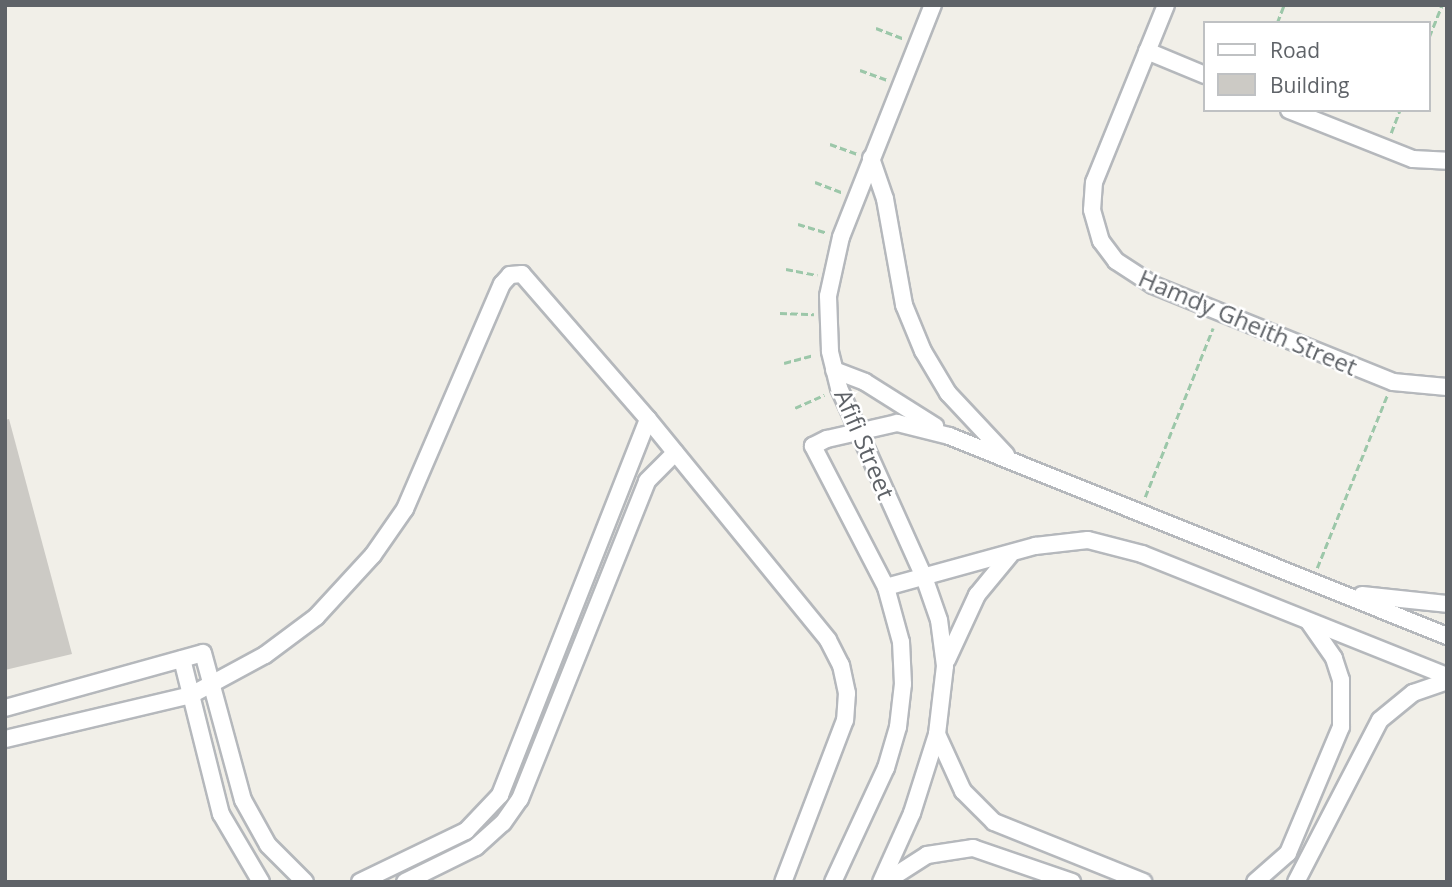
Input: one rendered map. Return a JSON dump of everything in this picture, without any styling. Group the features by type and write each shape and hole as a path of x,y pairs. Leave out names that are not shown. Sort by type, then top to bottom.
{"street":[{"name":"Afifi Street","path":"883,882 912,813 937,734 945,666 939,620 924,577 839,388 830,351 828,315 831,278 841,237 933,5"},
{"name":"Hamdy Gheith Street","path":"1166,5 1094,183 1092,210 1101,241 1124,267 1153,285 1219,313 1393,382 1447,387"},
{"path":"1147,51 1204,75"},
{"path":"1294,112 1384,150 1413,159 1447,161"},
{"path":"871,159 885,199 904,305 923,351 948,393 979,431 1016,464"},
{"path":"5,739 191,695 265,655 316,617 373,555 418,484 502,284 510,275 522,274 532,281 648,419 828,640 845,679 845,720 783,882"},
{"path":"834,370 865,382 949,436"},
{"path":"360,882 466,831 492,806 507,781 648,419"},
{"path":"856,430 897,422 949,436 1447,636"},
{"name":"Afifi Street","path":"833,882 886,768 898,727 903,684 901,642 886,587 813,446 856,430"},
{"path":"635,452 659,465"},
{"path":"396,865 404,882 476,847 503,823 526,789 644,489 659,465 675,453"},
{"path":"886,587 1061,540 1115,544 1447,678"},
{"path":"945,666 971,607 1012,553"},
{"path":"1335,591 1447,604"},
{"path":"1255,882 1288,853 1341,727 1341,680 1328,648 1308,620"},
{"path":"5,708 203,653 243,800 285,875 305,882"},
{"path":"181,659 221,814 261,882"},
{"path":"1296,882 1380,720 1413,692 1447,678"},
{"path":"937,734 963,791 994,822 1143,882"},
{"path":"507,781 526,789"},
{"path":"883,882 927,855 973,848 1072,882"}],"path":[{"path":"1431,32 1442,5"},
{"path":"876,28 917,45"},
{"path":"860,70 901,84"},
{"path":"1384,150 1399,112"},
{"path":"830,144 871,159"},
{"path":"815,182 856,198"},
{"path":"798,224 841,237"},
{"path":"786,269 831,278"},
{"path":"780,313 828,315"},
{"path":"1139,513 1219,313"},
{"path":"784,363 830,351"},
{"path":"1311,581 1393,382"},
{"path":"796,408 839,388"}],"building":[{"path":"9,419 72,654 5,670 5,420"}]}
